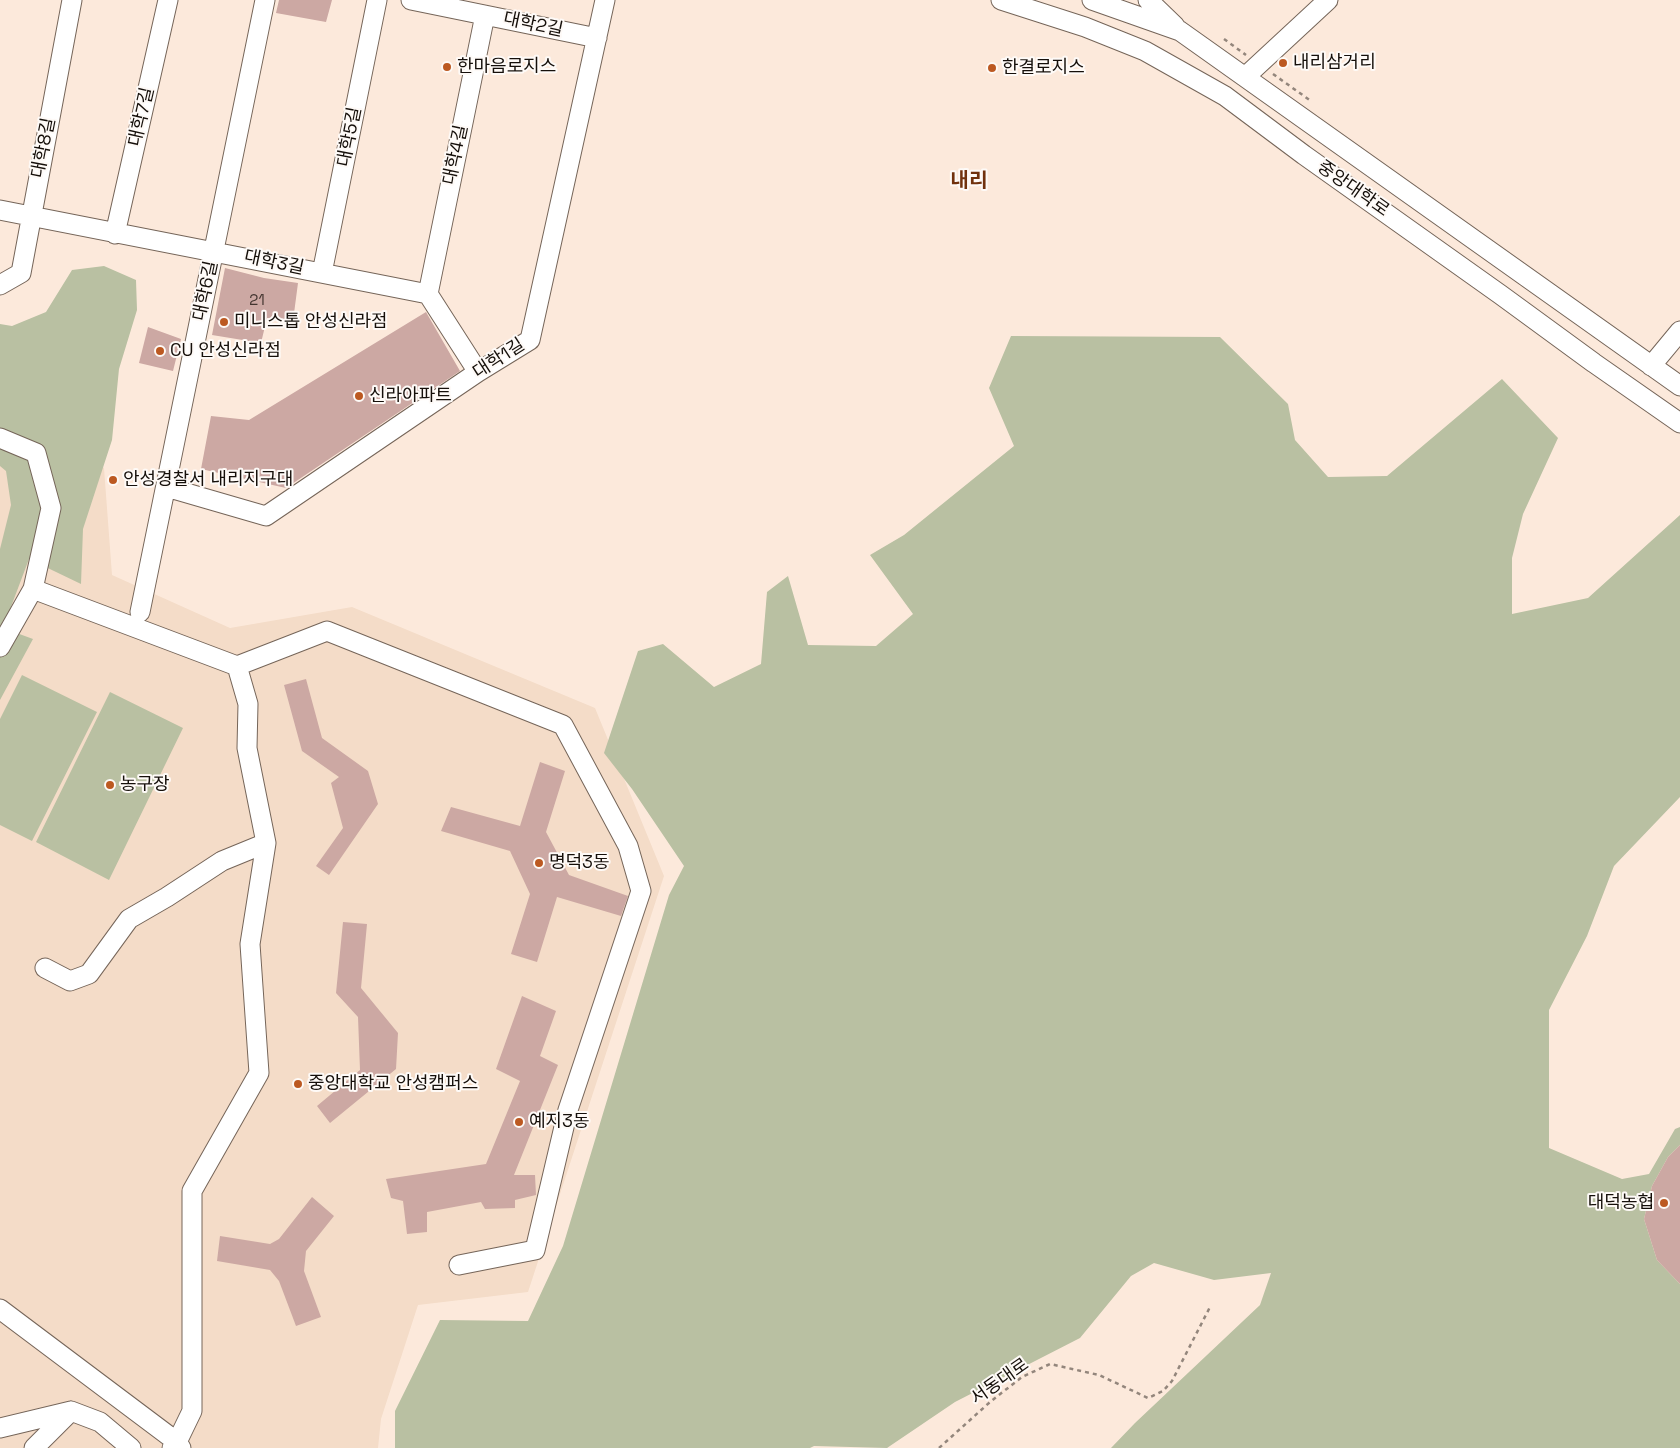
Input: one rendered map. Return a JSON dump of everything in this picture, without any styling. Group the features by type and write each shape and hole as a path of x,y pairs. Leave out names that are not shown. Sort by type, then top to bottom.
{"street":[{"name":"대학8길","path":"0,284 20,273 72,0"},
{"name":"대학7길","path":"115,234 168,0"},
{"name":"대학6길","path":"140,612 265,0"},
{"name":"대학5길","path":"322,273 378,0"},
{"name":"대학2길","path":"410,0 596,38"},
{"name":"대학1길","path":"166,487 266,516 478,372 530,340 605,0"},
{"name":"중앙대학로","path":"1002,0 1085,27 1145,51 1225,96 1304,155 1680,423"},
{"name":"중앙대학로","path":"1092,0 1180,31 1680,386"},
{"path":"1148,0 1180,31"},
{"path":"1244,77 1328,0"},
{"name":"대학4길","path":"428,294 485,15"},
{"name":"대학3길","path":"0,210 428,294"},
{"path":"428,294 478,372"},
{"path":"1651,366 1680,331"},
{"path":"0,438 36,453 51,508 33,589 0,647"},
{"path":"33,589 237,666 327,631 563,725 628,846 642,891 568,1110 535,1250 458,1265"},
{"path":"0,1309 177,1446 192,1411 192,1191 259,1073 250,944 266,843 247,748 248,704 237,666"},
{"path":"44,968 70,980 89,974 129,919 222,861 266,843"},
{"path":"34,1448 71,1411"},
{"path":"0,1428 71,1411 100,1422 131,1448"}],"path":[{"name":"서동대로","path":"939,1448 990,1402 1022,1377 1050,1364 1098,1375 1148,1398 1163,1391 1172,1381 1210,1307"}],"shaded area":[{"name":"중앙대학교 안성캠퍼스","path":"0,418 45,420 104,468 112,575 230,628 352,607 595,708 664,876 528,1292 418,1305 381,1419 378,1448 0,1448"}],"green space":[{"path":"104,266 136,280 137,310 119,369 112,440 83,529 81,584 29,559 3,628 33,639 0,700 0,549 11,505 6,471 0,466 0,324 12,326 46,312 72,270"},
{"path":"1011,336 1220,337 1288,404 1295,440 1328,477 1387,476 1502,379 1558,438 1523,514 1512,558 1512,614 1588,598 1680,515 1680,797 1614,866 1587,936 1549,1010 1549,1148 1622,1179 1649,1174 1675,1129 1680,1127 1680,1145 1668,1157 1652,1186 1644,1219 1657,1260 1680,1284 1680,1448 1111,1448 1260,1305 1271,1273 1214,1280 1154,1263 1131,1276 1080,1338 955,1402 887,1448 814,1446 810,1448 395,1448 395,1411 440,1320 528,1321 563,1246 669,895 684,866 632,789 604,753 638,651 663,644 714,687 761,664 767,592 788,576 808,645 876,646 913,614 870,555 904,535 1014,446 989,388"},
{"path":"22,675 97,712 32,841 0,825 0,719"},
{"name":"농구장","path":"110,692 183,728 109,880 36,842"}],"building":[{"path":"279,0 332,0 326,22 276,13"},
{"path":"225,268 264,278 298,283 293,321 267,318 261,343 212,335"},
{"name":"신라아파트","path":"426,312 460,371 286,488 201,469 211,416 249,420"},
{"name":"CU 안성신라점","path":"148,327 181,339 173,371 139,363"},
{"path":"306,679 322,738 368,771 378,804 329,875 316,866 343,828 331,783 339,777 302,751 284,685"},
{"name":"명덕3동","path":"540,762 565,771 546,832 569,875 628,896 621,916 557,897 537,962 511,954 530,894 510,851 441,831 451,807 520,826"},
{"path":"343,922 367,924 361,988 398,1033 396,1069 330,1123 317,1106 360,1070 358,1017 336,993"},
{"name":"예지3동","path":"522,996 556,1011 540,1056 558,1065 514,1175 535,1175 536,1195 515,1200 515,1208 485,1209 481,1202 427,1212 427,1232 407,1234 403,1201 391,1198 386,1179 486,1164 520,1081 496,1069"},
{"name":"대덕농협","path":"1680,1145 1680,1284 1657,1260 1644,1219 1652,1186 1668,1157"},
{"path":"312,1197 334,1216 306,1251 304,1271 321,1317 296,1326 279,1281 270,1270 217,1261 220,1236 270,1244 279,1239"}],"place":[{"name":"내리삼거리","path":"1283,63"},
{"name":"한마음로지스","path":"447,67"},
{"name":"한결로지스","path":"992,68"},
{"name":"미니스톱 안성신라점","path":"224,322"},
{"name":"CU 안성신라점","path":"160,351"},
{"name":"신라아파트","path":"359,396"},
{"name":"안성경찰서 내리지구대","path":"113,480"},
{"name":"농구장","path":"110,785"},
{"name":"명덕3동","path":"539,863"},
{"name":"중앙대학교 안성캠퍼스","path":"298,1084"},
{"name":"예지3동","path":"519,1122"},
{"name":"대덕농협","path":"1664,1203"}],"district":[{"name":"내리","path":"969,182"}]}
